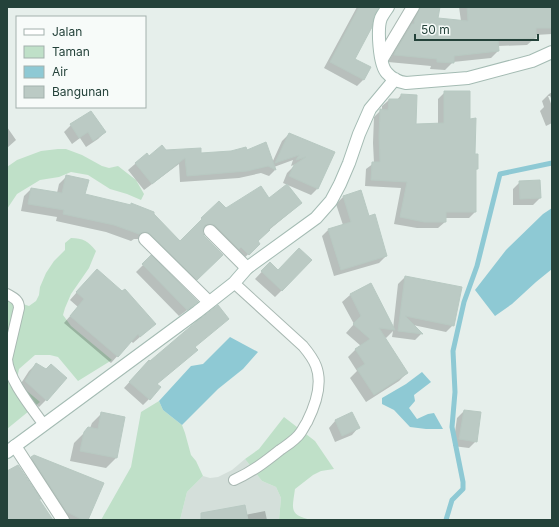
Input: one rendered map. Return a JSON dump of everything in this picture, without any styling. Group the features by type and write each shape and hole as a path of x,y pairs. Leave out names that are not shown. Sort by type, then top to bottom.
{"street":[{"path":"388,7 381,18 379,28 382,59 386,73 399,82 406,83 468,78 532,61 552,52"},
{"path":"382,59 413,7"},
{"path":"62,520 11,449 209,302 234,283 247,268 316,218 330,201 340,184 350,163 359,134 370,109 395,79"},
{"path":"210,231 247,268"},
{"path":"145,240 209,302"}],"lane":[{"path":"234,283 312,357 317,367 319,381 317,396 311,413 301,432 291,442 262,464 248,474 234,480"},
{"path":"7,294 17,300 19,304 7,359 8,363 14,381 44,425"}],"shaded area":[{"path":"245,459 262,481 276,487 281,498 279,520 180,520 187,492 203,476 210,478 218,477 232,470"}],"green space":[{"path":"66,149 109,168 118,166 136,180 144,194 141,200 110,189 88,175 71,172 59,177 40,180 17,194 7,209 7,167 17,160 41,151"},
{"path":"71,238 85,241 96,251 89,268 71,294 63,315 71,326 112,360 78,381 58,357 50,355 35,355 19,369 17,379 21,386 40,402 7,429 7,299 29,306 36,301 46,273 54,261 65,250 65,243"},
{"path":"159,401 163,410 182,425 191,455 196,461 203,476 187,492 180,520 101,520 131,467 141,412"},
{"path":"284,417 315,441 334,469 321,471 313,475 295,489 293,507 296,514 312,520 279,520 281,498 276,487 262,481 245,459 259,449"}],"water":[{"path":"552,208 552,269 512,304 495,316 475,290 506,250 543,214"},
{"path":"230,337 258,352 243,369 218,389 182,425 163,410 159,401 191,366 203,364"},
{"path":"422,372 431,382 414,395 415,401 409,408 417,419 434,413 443,429 410,427 394,410 382,404 382,398 406,384"}],"building":[{"path":"359,7 379,7 374,16 372,27 355,59 371,67 364,80 330,62"},
{"path":"420,7 440,7 438,18 468,21 467,7 552,7 552,28 536,28 536,38 498,39 499,51 454,56 454,63 437,62 437,59 394,55 412,24 414,24"},
{"path":"444,91 470,91 470,119 476,118 475,154 478,154 478,169 476,169 476,212 446,212 446,222 424,222 400,217 407,182 371,180 372,162 380,162 380,109 388,110 389,99 401,99 401,94 417,95 416,124 444,123"},
{"path":"91,111 106,132 93,141 88,132 79,138 70,124"},
{"path":"289,133 335,152 318,189 289,176 294,165 306,157 296,160 299,155 275,163"},
{"path":"266,142 276,170 268,166 247,171 187,176 185,158 152,184 135,163 147,153 149,156 162,145 166,150 201,148 201,153 231,151 246,147 247,150"},
{"path":"66,175 89,180 85,194 131,205 131,203 154,212 154,214 180,241 219,201 226,208 261,186 269,198 287,184 302,203 269,229 270,230 258,241 260,244 249,255 241,247 239,249 215,225 205,225 203,229 204,236 223,255 197,280 147,232 139,234 114,225 63,214 64,210 28,204 31,188 62,193"},
{"path":"540,180 541,198 520,199 519,181"},
{"path":"361,190 369,216 375,214 387,256 341,270 328,229 351,222 343,196"},
{"path":"299,248 312,260 282,291 261,271 270,262 278,270"},
{"path":"151,255 198,302 187,310 142,264"},
{"path":"97,269 122,291 125,289 156,324 140,337 138,334 118,357 70,316 84,299 76,292"},
{"path":"405,276 462,287 454,326 405,316 423,334 398,331"},
{"path":"371,283 395,330 379,328 408,373 374,395 357,369 365,364 355,349 370,339 353,324 361,316 350,294"},
{"path":"218,305 229,319 195,347 198,350 157,384 161,387 150,400 129,382 149,360 150,361"},
{"path":"36,363 46,369 51,364 67,378 47,401 25,381"},
{"path":"464,410 481,412 477,442 459,439"},
{"path":"101,412 125,417 117,458 80,451 84,432 88,427 98,429"},
{"path":"352,412 360,428 342,436 335,420"},
{"path":"34,455 104,483 88,520 83,520 67,512 31,457"},
{"path":"18,465 53,520 7,520 7,471"},
{"path":"245,505 248,520 201,520 201,513"}],"waterway":[{"path":"446,520 452,500 463,489 463,482 452,427 455,392 453,351 464,302 477,266 500,174 552,163"}]}
